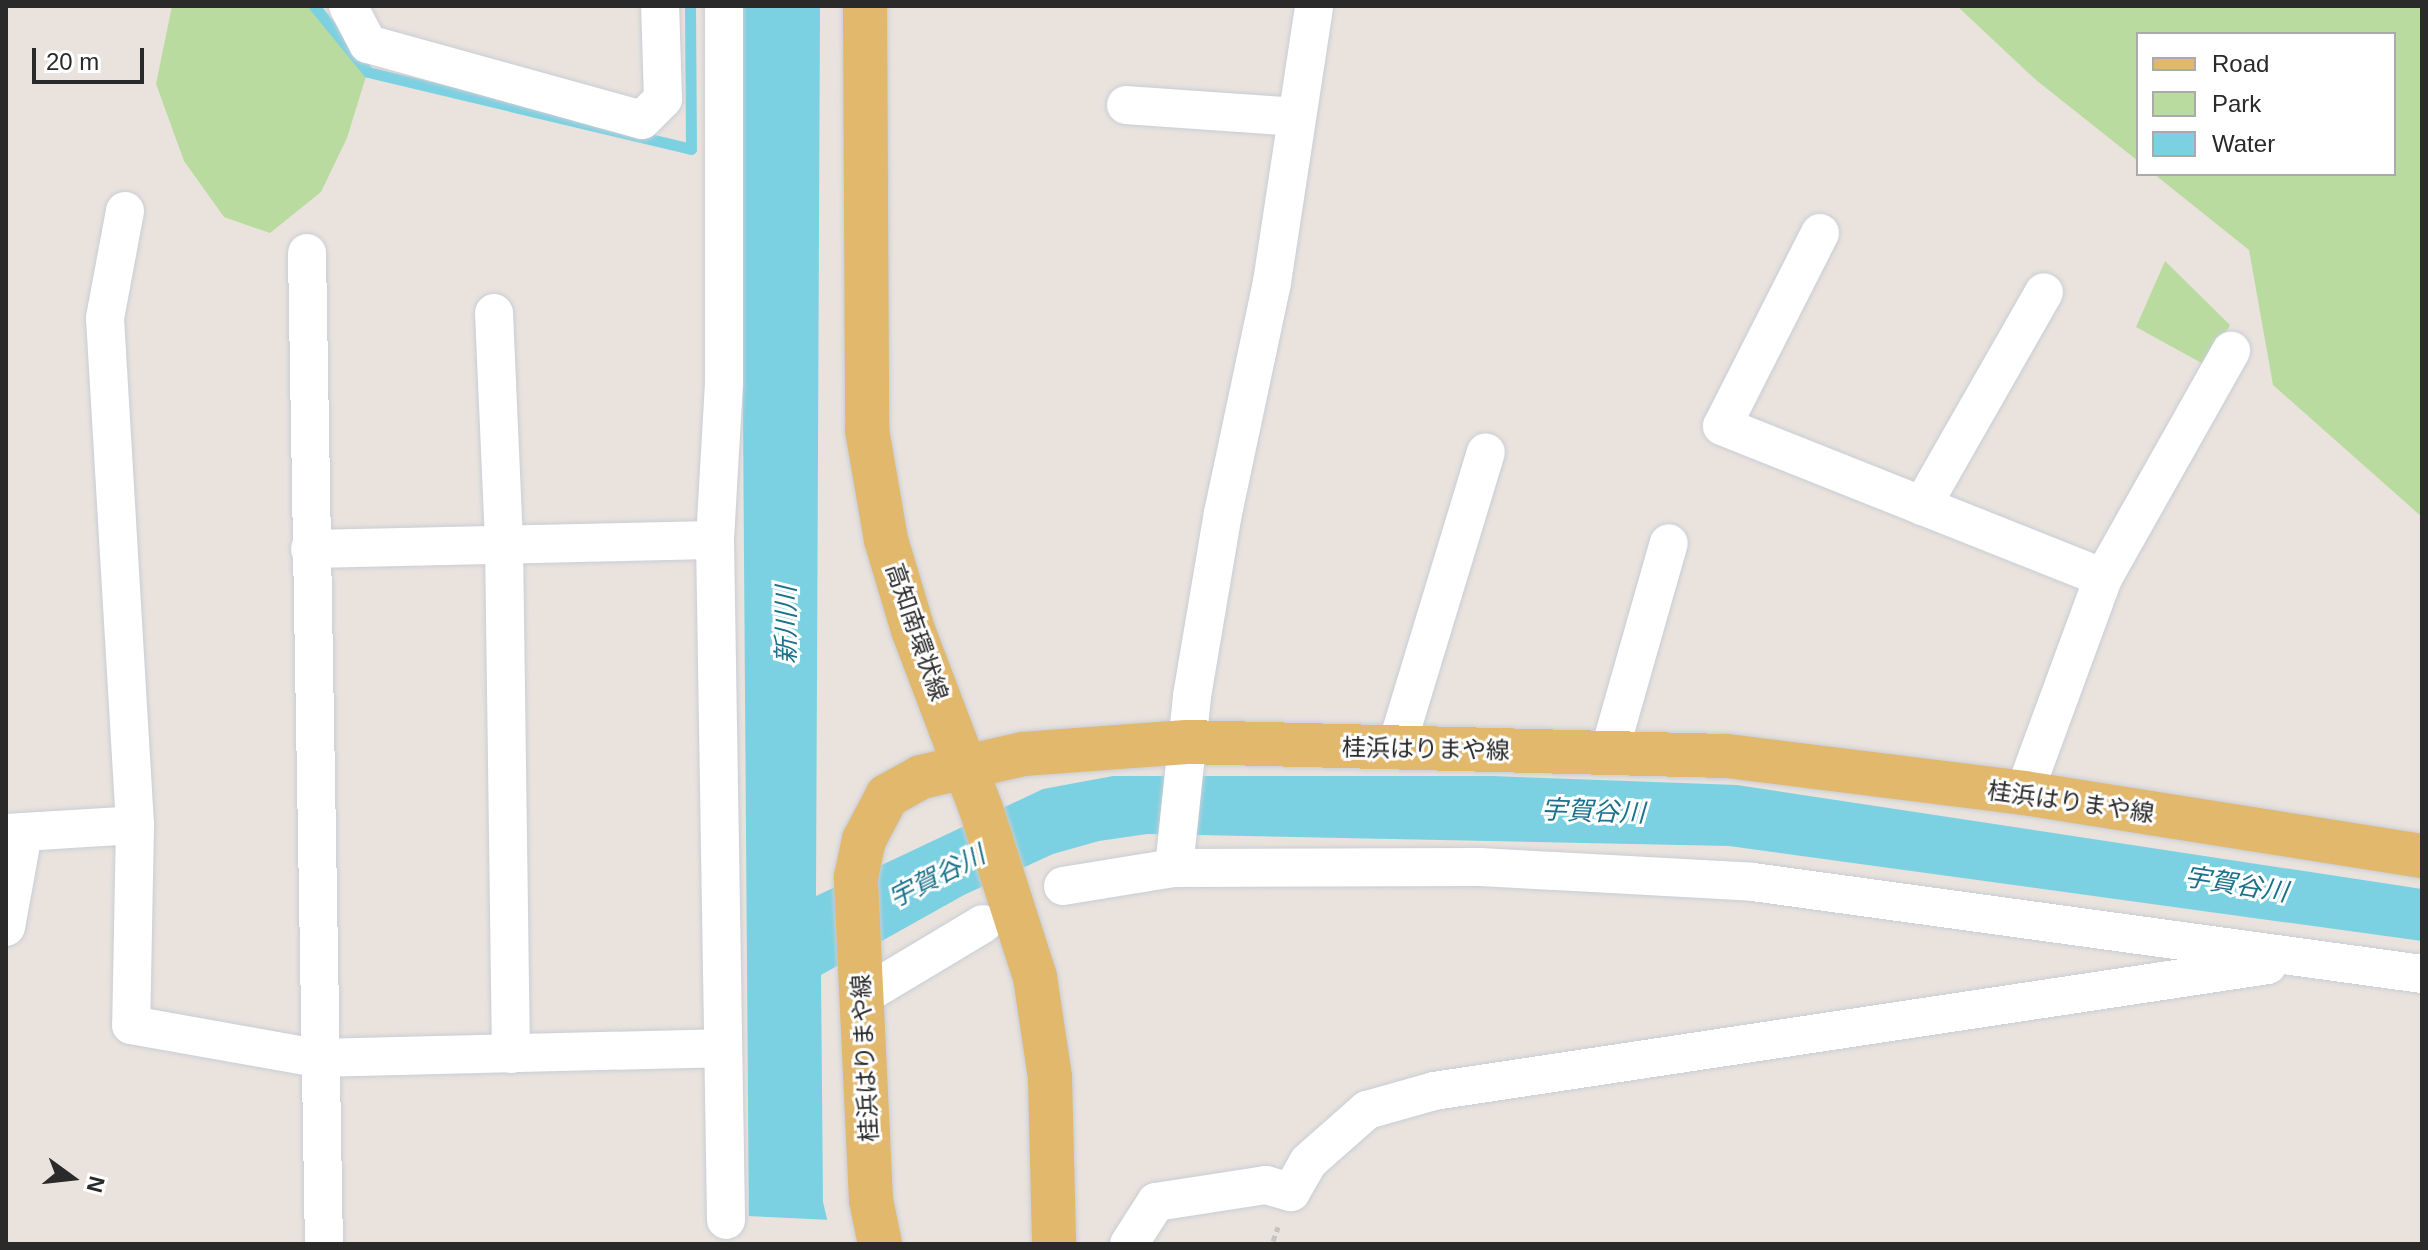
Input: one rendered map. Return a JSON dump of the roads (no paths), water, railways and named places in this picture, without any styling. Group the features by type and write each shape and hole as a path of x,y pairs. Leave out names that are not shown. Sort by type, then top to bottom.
{"main road":[{"name":"高知南環状線","path":"865,6 867,430 891,555 981,809 997,910 1039,1006 1050,1077 1054,1244"},
{"name":"桂浜はりまや線","path":"880,1244 871,1200 856,877 864,840 887,796 921,777 1023,754 1186,756 1396,748 1727,756 2024,793 2422,856"}],"street":[{"path":"348,6 368,44 642,120 663,99 660,6"},
{"path":"724,6 724,383 715,540 720,1048 726,1220"},
{"path":"1175,859 1186,756 1223,513 1272,282 1314,6"},
{"path":"1126,105 1297,117"},
{"path":"125,211 105,318 135,825 131,1025 317,1058 720,1048"},
{"path":"1820,233 1722,426 2103,578"},
{"path":"307,253 317,1058 324,1244"},
{"path":"1922,506 2044,292"},
{"path":"494,313 504,543 511,1054"},
{"path":"2024,793 2103,578 2231,351"},
{"path":"1396,748 1486,452"},
{"path":"310,549 715,540"},
{"path":"1609,753 1669,543"},
{"path":"6,927 14,833 135,825"},
{"path":"1063,886 1175,859 1480,867 1753,882 2422,974"},
{"path":"861,981 997,910"},
{"path":"1129,1244 1156,1202 1266,1185 1291,1192 1308,1162 1367,1110 1434,1091 2311,959"}],"water":[{"path":"740,6 820,6 816,896 1043,789 1113,776 1492,776 1737,785 2422,889 2422,941 1729,846 1147,834 1099,841 1053,854 964,895 821,975 823,1202 833,1244 749,1244"}],"waterway":[{"path":"314,6 368,72 691,149 690,6"}],"water label":[{"name":"新川川","path":"787,625"},
{"name":"宇賀谷川","path":"1593,812"},
{"name":"宇賀谷川","path":"937,877"},
{"name":"宇賀谷川","path":"2236,885"}]}
